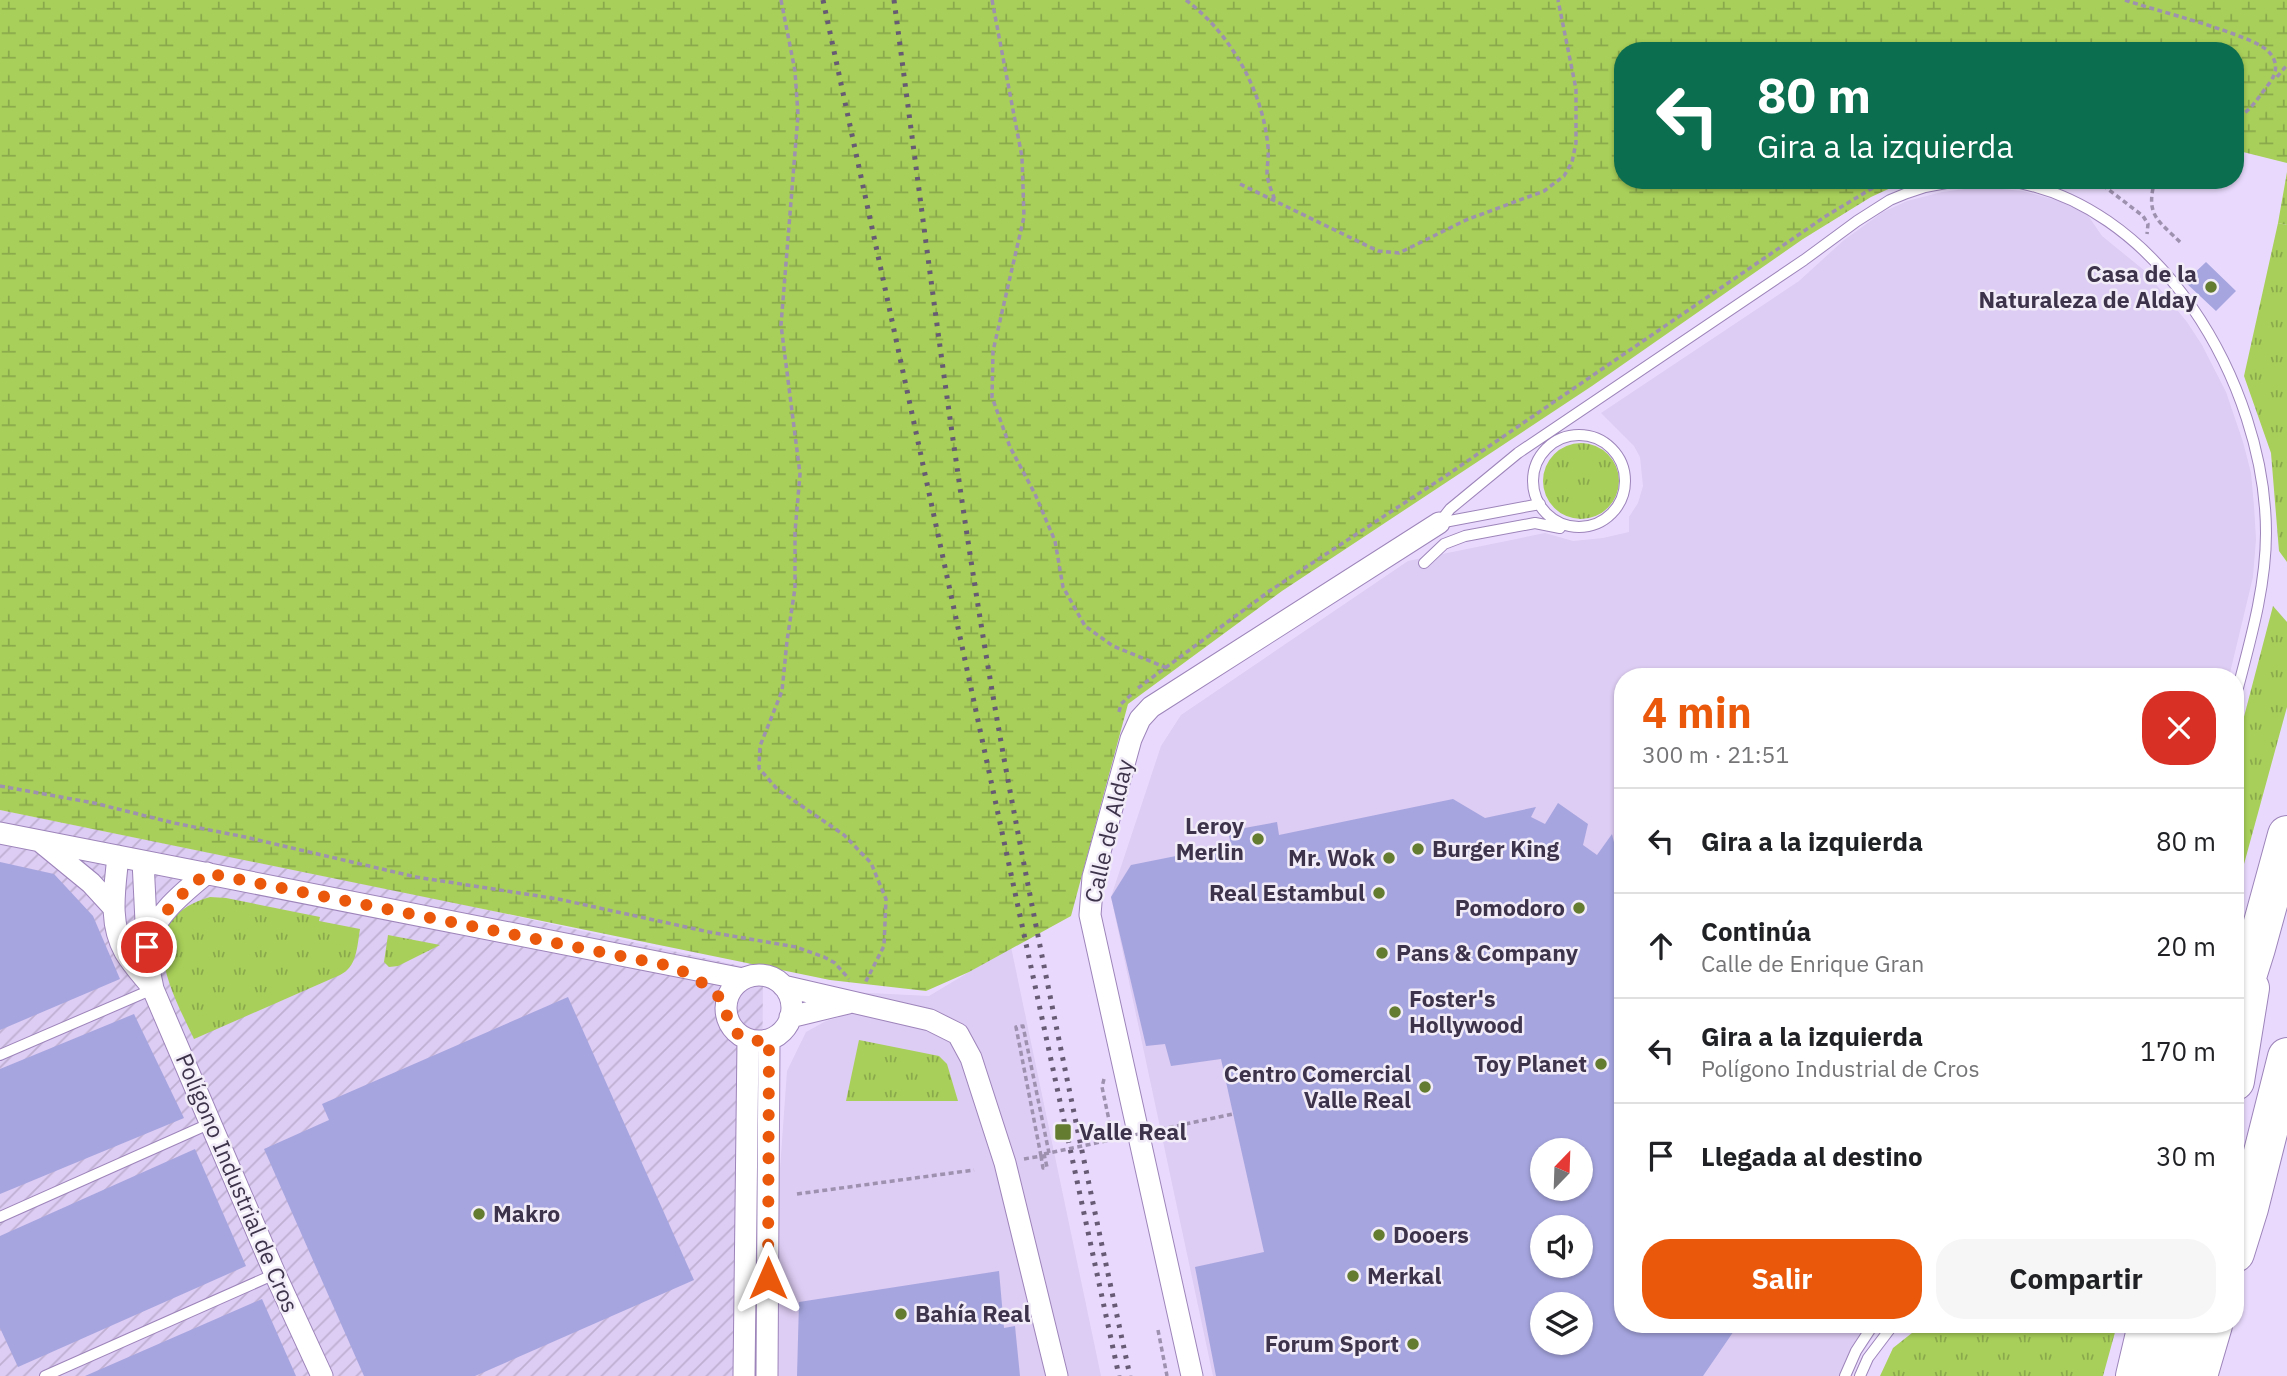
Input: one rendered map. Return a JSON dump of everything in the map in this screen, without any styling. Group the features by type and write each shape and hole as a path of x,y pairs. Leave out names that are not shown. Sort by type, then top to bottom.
{"highway":[{"path":"2244,986 2287,835"},
{"path":"2244,1024 2256,948"},
{"path":"2244,1224 2287,1057"},
{"path":"2244,1234 2249,1208"},
{"path":"2130,1370 2144,1333"},
{"path":"2164,1376 2175,1333"},
{"path":"2198,1376 2211,1333"},
{"path":"2217,1376 2225,1333"}],"street":[{"name":"Calle de Alday","path":"1192,1376 1090,915 1093,877 1131,739 1140,719 1151,707 1439,523"},
{"path":"0,833 675,967 743,979 764,976 783,986 793,1005 786,1027 769,1040 748,1040 731,1026 725,1005 707,986 675,967"},
{"path":"40,841 92,883 113,907"},
{"name":"Polígono Industrial de Cros","path":"118,856 113,907 116,931 125,953 153,989 275,1274 323,1376"},
{"name":"Polígono Industrial de Cros","path":"142,861 147,947 153,989"},
{"path":"147,947 156,925 171,903 207,873"},
{"path":"725,1005 728,995 743,979"},
{"path":"783,986 851,993 930,1020 958,1034 966,1046 1005,1163 1057,1376"},
{"path":"790,1017 851,993"},
{"path":"744,1376 748,1040"},
{"path":"767,1376 769,1040"}],"lane":[{"path":"1439,523 1450,509 1518,453 1877,208 1920,189"},
{"path":"2040,189 2090,211 2129,236 2171,279 2213,344 2234,384 2258,457 2266,531 2259,598 2242,668"},
{"path":"1424,564 1444,544 1465,536 1535,523 1564,529 1594,525 1615,511 1624,494 1623,466 1614,450 1599,439 1571,436 1518,453"},
{"path":"1554,442 1542,453 1535,467 1533,482 1540,504 1553,519 1577,527"},
{"path":"1439,523 1540,504"},
{"path":"0,1055 153,989"},
{"path":"0,1217 211,1123"},
{"path":"45,1376 275,1274"},
{"path":"1845,1376 1868,1333"},
{"path":"1860,1376 1868,1358 1887,1333"},
{"path":"2130,1370 2137,1333"}],"path":[{"path":"781,0 795,71 798,115 781,325 800,474 795,532 795,587 782,691 760,746 759,768 777,789 844,835 871,863 886,900 884,946 864,985"},
{"path":"992,0 1023,157 1024,217 993,351 992,397 1010,447 1035,494 1055,541 1063,587 1085,626 1113,646 1167,668"},
{"path":"1186,0 1203,13 1234,50 1260,107 1268,147 1267,175 1275,200"},
{"path":"1240,184 1378,251 1399,253 1466,220 1544,191 1564,176 1572,162 1576,143 1576,89 1558,0"},
{"path":"2125,0 2247,39 2267,50 2275,63 2276,76 2255,104 2244,112"},
{"path":"2261,95 2287,65"},
{"path":"1118,715 1121,704 1145,682 1271,590 1826,216 1871,189"},
{"path":"2108,189 2143,216 2148,224 2146,236"},
{"path":"2153,189 2150,200 2154,216 2182,244"},
{"path":"0,786 94,803 416,877 558,899 685,928 796,947 835,963 851,993"},
{"path":"1024,1026 1042,1155 1016,1027 1024,1026"},
{"path":"1104,1078 1102,1087 1115,1140"},
{"path":"1042,1155 1233,1114"},
{"path":"797,1194 974,1170"},
{"path":"1157,1326 1167,1376"}],"shaded area":[{"path":"2002,189 2023,191 2056,200 2087,214 2102,236 2145,271 2187,322 2202,345 2226,392 2243,442 2251,473 2256,539 2253,577 2231,668 1614,668 1614,1333 1876,1333 1859,1358 1852,1376 1213,1376 1111,897 1161,746 1181,715 1408,561 1545,533 1573,541 1629,532 1629,517 1638,503 1643,486 1640,457 1634,446 1601,413 1799,281 1844,240 1883,212 1907,201 1942,192"},
{"path":"0,810 452,902 763,971 760,1376 0,1376"},
{"path":"1011,947 1101,1376 771,1376 771,1296 787,1071 806,1032 840,1017 849,992 929,996"}],"green space":[{"path":"0,0 2287,0 2287,163 2244,152 2244,42 1614,42 1614,189 1888,189 1803,239 1592,386 1282,591 1128,704 1071,916 969,972 926,991 830,980 0,810"},
{"path":"2287,172 2287,225 2278,223"},
{"path":"2278,223 2287,225 2287,562 2279,551 2271,453 2244,376"},
{"path":"1581,443 1596,446 1608,454 1616,466 1619,481 1616,496 1608,508 1596,516 1581,519 1566,516 1554,508 1546,496 1543,481 1546,466 1554,454 1566,446"},
{"path":"2273,606 2287,622 2287,707 2244,864 2244,717"},
{"path":"210,897 320,917 319,921 360,929 353,962 340,975 194,1039 168,978 163,958 164,939 171,922 186,908"},
{"path":"388,935 440,945 398,966 389,967 384,962"},
{"path":"859,1040 939,1056 947,1064 958,1101 846,1101"},
{"path":"1912,1333 2115,1333 2103,1376 1880,1376 1893,1348"}],"building":[{"name":"Casa de la Naturaleza de Alday","path":"2206,262 2236,291 2216,311 2185,282"},
{"name":"Centro Comercial Valle Real","path":"1453,799 1485,818 1536,807 1531,817 1545,824 1558,803 1588,824 1583,845 1597,855 1612,834 1614,1333 1733,1333 1703,1376 1216,1376 1195,1267 1264,1252 1221,1059 1171,1066 1165,1044 1146,1046 1111,897 1131,865 1231,845 1228,831 1277,822 1279,835"},
{"path":"0,862 54,874 93,916 120,979 0,1030"},
{"name":"Makro","path":"568,997 694,1280 475,1376 364,1376 264,1149 329,1120 322,1104"},
{"path":"134,1014 184,1118 0,1194 0,1069"},
{"path":"195,1149 246,1266 18,1367 0,1328 0,1236"},
{"name":"Bahía Real","path":"999,1271 1004,1328 1015,1326 1020,1376 797,1376 799,1302"},
{"path":"262,1299 296,1376 85,1376"}],"railway":[{"path":"823,0 1119,1376"},
{"path":"894,0 945,383 988,669 1050,994 1130,1376"}],"place":[{"name":"Casa de la Naturaleza de Alday","path":"2211,287"},
{"name":"Leroy Merlin","path":"1258,839"},
{"name":"Burger King","path":"1418,849"},
{"name":"Mr. Wok","path":"1389,858"},
{"name":"Real Estambul","path":"1379,893"},
{"name":"Pomodoro","path":"1579,908"},
{"name":"Pans & Company","path":"1382,953"},
{"name":"Foster's Hollywood","path":"1395,1012"},
{"name":"Toy Planet","path":"1601,1064"},
{"name":"Centro Comercial Valle Real","path":"1425,1087"},
{"name":"Valle Real","path":"1063,1132"},
{"name":"Makro","path":"479,1214"},
{"name":"Dooers","path":"1379,1235"},
{"name":"Merkal","path":"1353,1276"},
{"name":"Bahía Real","path":"901,1314"},
{"name":"Forum Sport","path":"1413,1344"}],"route":[{"path":"147,947 156,925 171,903 207,873 675,967 707,986 725,1005 726,1016 738,1034 748,1040 769,1040 768,1278"}]}
